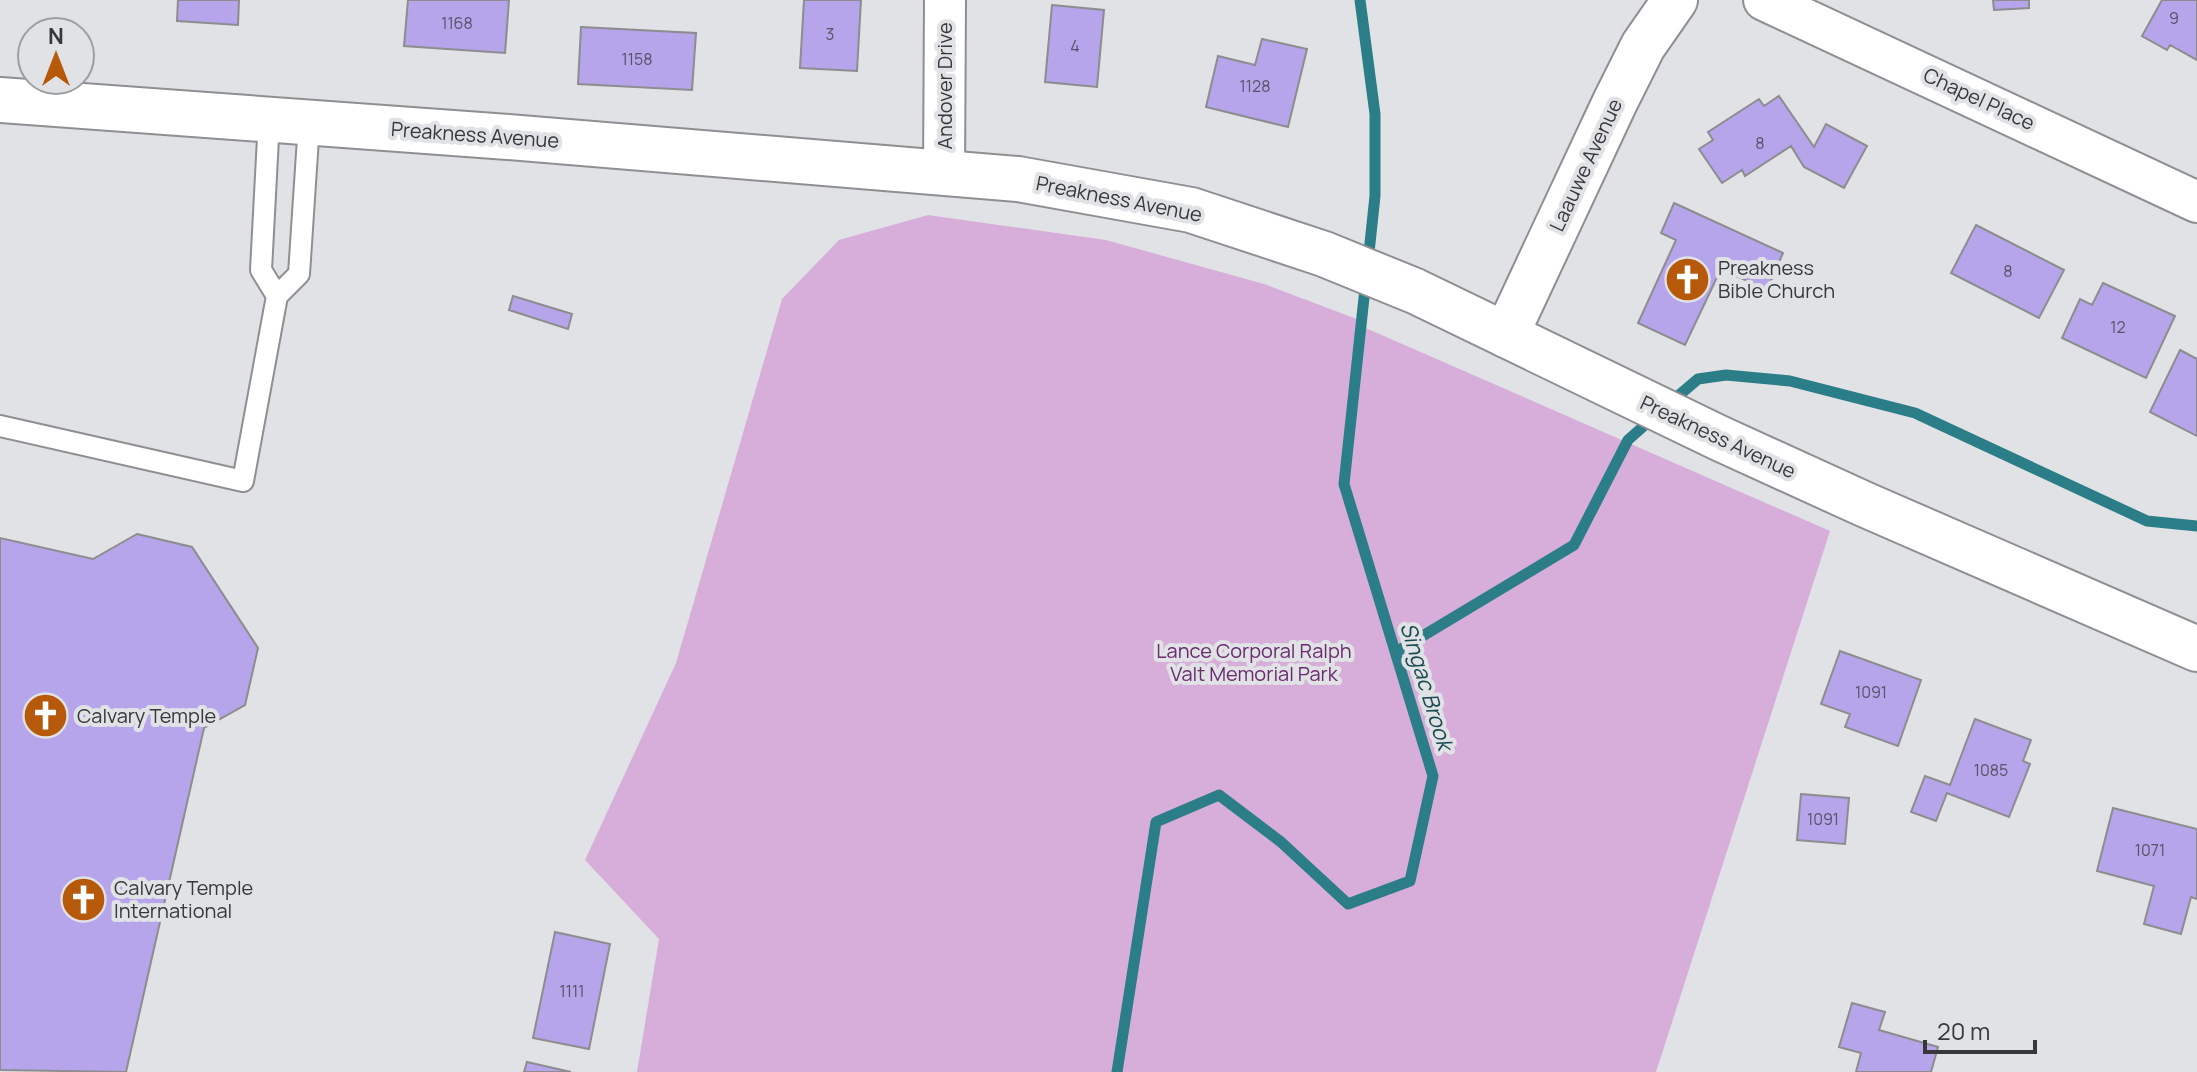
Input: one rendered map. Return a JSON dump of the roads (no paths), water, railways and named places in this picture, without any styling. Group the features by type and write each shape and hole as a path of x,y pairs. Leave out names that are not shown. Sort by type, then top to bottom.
{"main road":[{"name":"Laauwe Avenue","path":"1506,335 1643,46 1675,0"},
{"name":"Preakness Avenue","path":"0,100 1018,179 1191,210 1367,271 1866,505 2197,649"}],"street":[{"name":"Andover Drive","path":"944,173 945,0"},
{"name":"Chapel Place","path":"1764,0 1827,15 2196,200"}],"lane":[{"path":"277,296 261,270 289,121"},
{"path":"0,426 243,481 277,296 299,274 289,121"}],"waterway":[{"name":"Singac Brook","path":"1360,0 1375,114 1375,196 1368,262"},
{"name":"Singac Brook","path":"1117,1072 1156,822 1219,795 1281,842 1348,904 1410,881 1433,776 1344,484 1366,279"},
{"path":"1671,402 1698,379 1726,375 1790,381 1915,413 2147,521 2197,526"},
{"path":"1396,652 1574,545 1628,440 1655,416"}],"place":[{"name":"Preakness Bible Church","path":"1687,279"},
{"name":"Calvary Temple","path":"46,716"},
{"name":"Calvary Temple International","path":"83,899"}],"park label":[{"name":"Lance Corporal Ralph Valt Memorial Park","path":"1254,662"}]}
